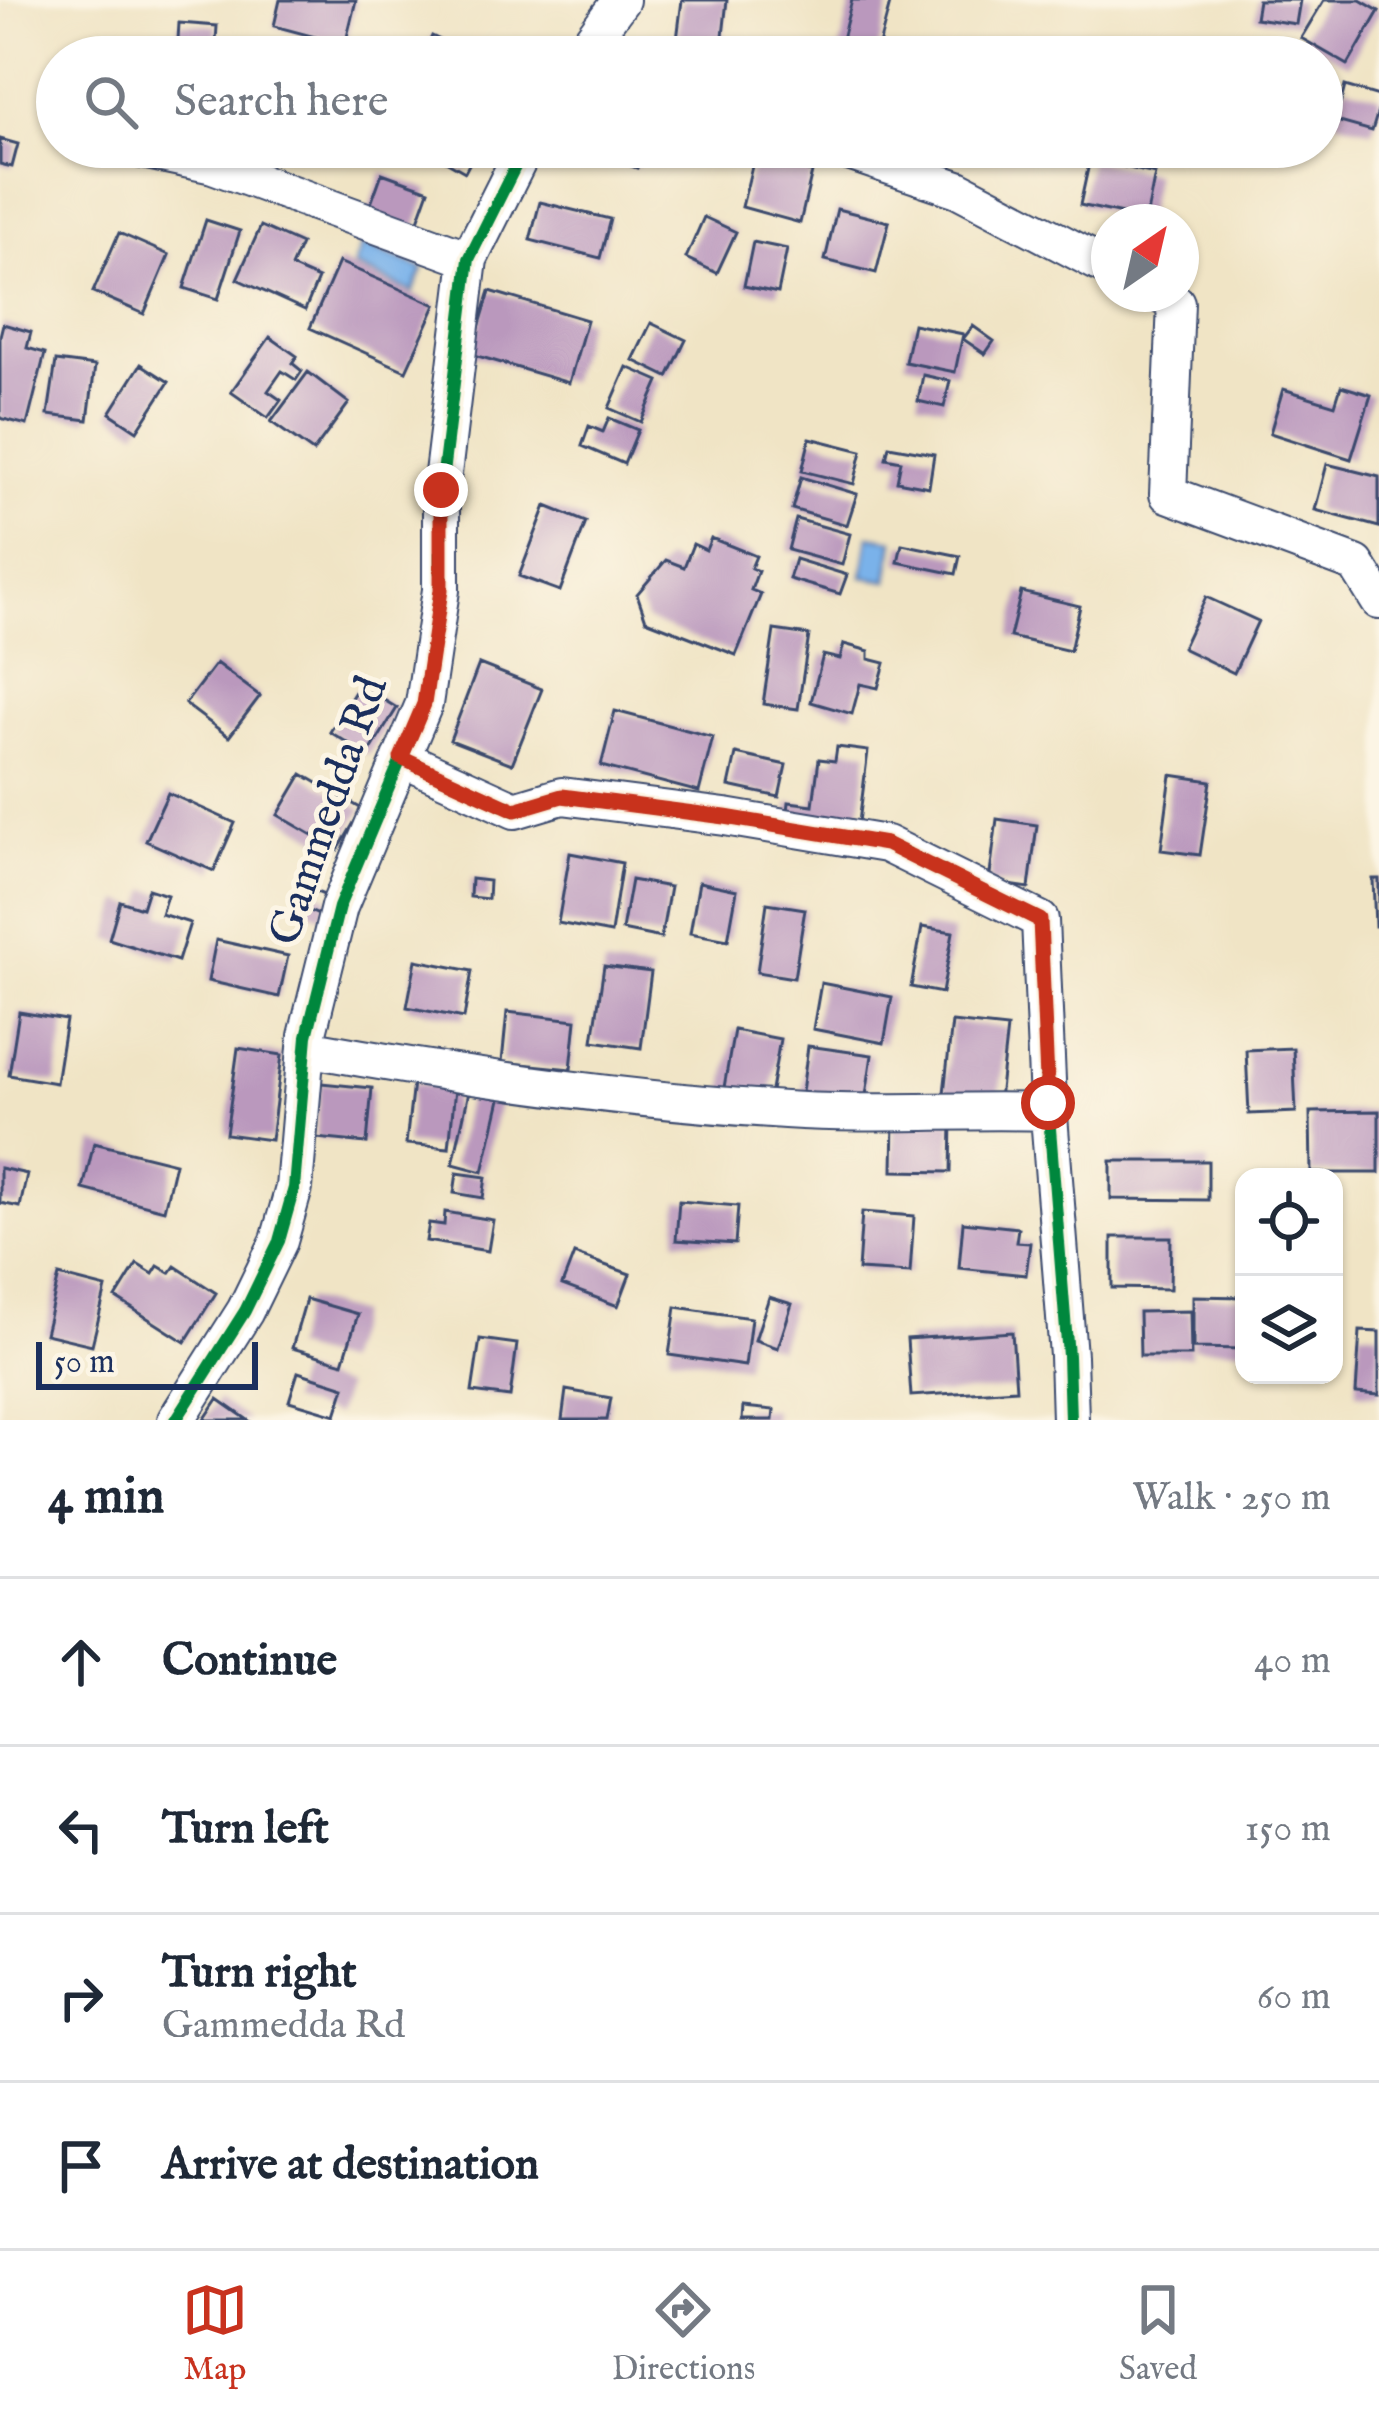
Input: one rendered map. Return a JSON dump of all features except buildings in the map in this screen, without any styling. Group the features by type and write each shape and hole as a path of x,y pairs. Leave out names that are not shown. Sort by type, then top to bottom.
{"street":[{"path":"598,36 612,4"},
{"path":"221,168 469,259"},
{"name":"Gammedda Rd","path":"176,1420 245,1312 279,1241 294,1188 306,1048 339,907 424,704 441,590 441,490 469,259 514,168"},
{"path":"896,168 958,189 1091,259"},
{"path":"1176,312 1168,494 1356,564 1379,601"},
{"path":"401,758 515,810 562,796 886,844 1040,920 1070,1420"},
{"path":"306,1048 616,1096 789,1110 1049,1112"}],"water":[{"path":"362,244 423,269 413,292 354,266"},
{"path":"869,536 894,540 888,581 863,577"}],"cycle path":[{"path":"176,1420 245,1311 279,1241 294,1188 307,1036 339,907 424,704 441,590 441,490 469,259 514,168"},
{"path":"401,758 515,810 562,796 886,844 1040,920 1070,1420"}],"route":[{"path":"441,490 441,590 424,704 401,758 515,810 562,796 886,844 1040,920 1048,1103"}]}
